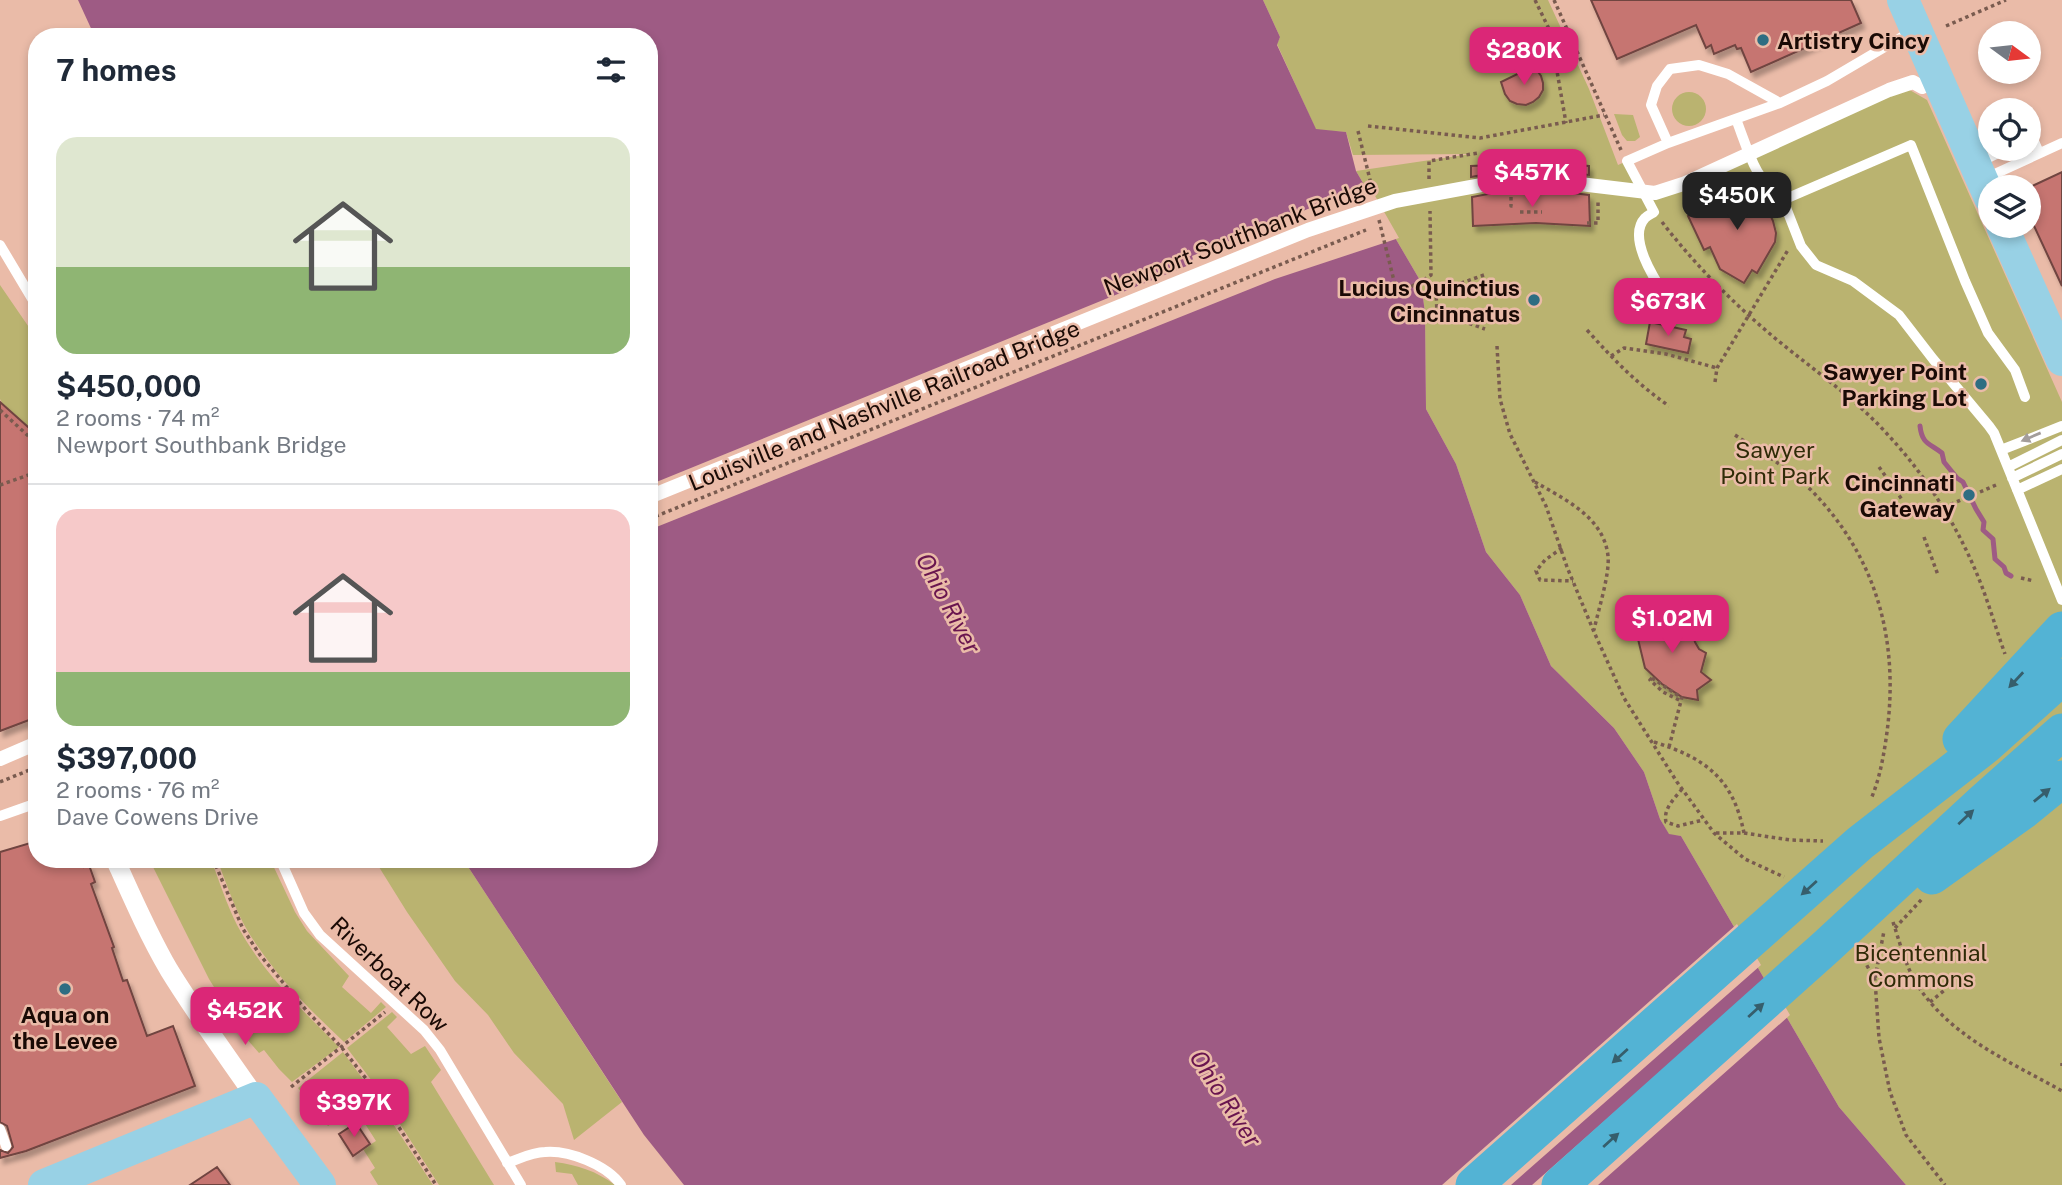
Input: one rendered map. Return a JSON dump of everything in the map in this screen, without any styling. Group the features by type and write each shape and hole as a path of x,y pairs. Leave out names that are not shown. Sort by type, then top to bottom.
{"highway":[{"path":"1474,1185 1843,842 1973,726 2062,630"},
{"path":"1843,842 1985,746 2062,677"},
{"path":"1841,946 1985,800 2062,732"},
{"path":"1560,1185 1841,946 2062,779"}],"main road":[{"path":"1903,0 1979,175"},
{"path":"2007,238 2062,360"},
{"path":"44,1185 90,1172 256,1098 320,1185"}],"street":[{"name":"Newport Southbank Bridge","path":"658,493 1308,230 1395,201 1488,184 1555,181 1656,193 1683,184 1798,130 1913,82 1922,87 1938,80"},
{"path":"0,759 28,747"},
{"path":"119,868 169,969 256,1098"}],"lane":[{"path":"1668,300 1647,268 1642,253 1640,228 1643,220 1654,212 1627,161 1780,103 1827,81 1915,29"},
{"path":"1668,144 1651,105 1657,86 1670,69 1699,65 1728,74 1780,103"},
{"path":"1736,119 1760,180 1783,200 1801,246 1816,265 1853,281 1899,315 1989,426 2062,600"},
{"path":"2041,152 2062,143"},
{"path":"1783,200 1911,145 1988,333 2015,370 2025,397"},
{"path":"1994,175 2023,161"},
{"path":"0,245 28,292"},
{"path":"2001,450 2062,426"},
{"path":"2010,473 2062,440"},
{"path":"2010,473 2062,454"},
{"path":"2017,489 2062,469"},
{"path":"0,816 28,806"},
{"name":"Riverboat Row","path":"284,868 304,913 320,934 424,1030 440,1050 521,1185"},
{"path":"0,1129 6,1146"},
{"path":"507,1163 546,1151 578,1156 597,1165 621,1185"}],"path":[{"path":"1535,0 1550,31 1566,122"},
{"path":"1554,0 1627,161"},
{"path":"1946,26 2006,0"},
{"path":"1368,126 1480,138 1604,115"},
{"path":"1520,212 1542,212"},
{"path":"1654,212 1697,265 1748,315 1846,394 1907,456 1943,508 1964,547 1979,579 2008,664"},
{"path":"1587,223 1598,223"},
{"name":"Louisville and Nashville Railroad Bridge","path":"658,515 1366,230"},
{"path":"1715,382 1717,368 1788,249"},
{"path":"1484,275 1436,292 1437,312 1485,329"},
{"path":"1587,330 1642,387 1669,406"},
{"path":"1497,346 1500,399 1510,434 1546,506 1573,581 1624,698 1714,834 1745,859 1786,878"},
{"path":"1611,356 1624,348 1666,354 1717,368"},
{"path":"0,410 28,436"},
{"path":"1735,435 1789,470 1812,491 1845,531 1868,573 1884,622 1892,673 1886,742 1877,785 1867,807"},
{"path":"1879,467 1903,501"},
{"path":"0,485 28,475"},
{"path":"1533,481 1592,520 1604,538 1609,557 1594,632"},
{"path":"1980,492 1996,485"},
{"path":"1925,516 1963,499"},
{"path":"1924,537 1938,575"},
{"path":"1562,548 1545,560 1536,571 1540,580 1573,581"},
{"path":"2021,578 2034,582"},
{"path":"1653,677 1681,699 1669,747"},
{"path":"1652,742 1684,752 1716,773 1736,801 1744,833"},
{"path":"0,782 28,771"},
{"path":"1682,789 1664,814 1666,822 1678,826 1704,819"},
{"path":"1714,834 1744,833 1790,840 1843,842"},
{"path":"217,868 243,929 260,954 375,1090 436,1185"},
{"path":"1885,920 1875,980 1878,1038 1890,1092 1906,1135 1945,1185"},
{"path":"1895,928 1904,957 1916,982 1945,1020 2015,1066 2062,1091"},
{"path":"1841,946 1875,980"},
{"path":"1930,1002 1946,989"},
{"path":"291,1087 396,1004"}],"green space":[{"name":"Sawyer Point Park","path":"1263,0 1548,0 1589,89 1618,165 1627,161 1648,202 1901,85 1927,100 1978,214 1978,238 1989,238 2062,402 2062,1185 1906,1185 1839,1107 1681,836 1669,835 1660,819 1644,772 1614,728 1551,666 1520,595 1486,552 1456,464 1426,409 1425,313 1421,282 1356,171 1471,154 1353,155 1346,132 1316,130 1277,44 1280,37"},
{"path":"1689,92 1701,97 1706,109 1701,121 1689,126 1677,121 1672,109 1677,97"},
{"path":"1614,114 1633,115 1640,137 1635,141 1627,141"},
{"path":"0,285 28,326 28,427 0,399"},
{"path":"154,868 214,868 237,925 258,959 339,1047 292,1082 264,1050 259,1053 245,1037 209,979"},
{"path":"220,868 274,868 307,931 349,976 342,987 371,1013 381,1002 386,1007 344,1042 297,996 276,971 250,934"},
{"path":"380,868 469,868 622,1102 574,1140 563,1104 514,1053 488,1015 455,981"},
{"path":"392,1012 397,1017 387,1027 411,1054 425,1046 441,1070 431,1082 494,1185 439,1185 375,1085 347,1048"},
{"path":"343,1052 433,1185 378,1185 370,1172 375,1168 363,1149 376,1141 362,1119 356,1123 350,1111 328,1126 298,1088"},
{"path":"555,1162 586,1169 615,1185 578,1185 572,1174 556,1172"}],"water":[{"name":"Ohio River","path":"78,0 1263,0 1280,37 1277,45 1316,129 1346,132 1356,171 1421,282 1425,313 1426,409 1456,464 1486,552 1520,595 1551,666 1614,728 1644,772 1660,819 1669,834 1681,836 1839,1107 1906,1185 684,1185 644,1135 469,868 658,868 658,28 91,28"}],"pier":[{"path":"1370,187 1399,238 1275,279 658,526 658,481 1194,263 1192,256 1335,198"},
{"path":"1737,924 1761,965 1511,1185 1442,1185"},
{"path":"1768,977 1790,1015 1598,1185 1532,1185"}],"building":[{"name":"Artistry Cincy","path":"1591,0 1851,0 1861,23 1751,72 1741,48 1737,49 1735,45 1714,54 1711,45 1706,48 1696,25 1617,59"},
{"path":"1534,66 1543,83 1539,97 1526,105 1510,101 1501,82"},
{"path":"1545,163 1589,166 1589,175 1555,171 1471,177 1471,166"},
{"path":"2062,172 2062,286 2040,238 2041,182"},
{"path":"1757,185 1773,221 1775,242 1757,273 1752,270 1744,283 1720,269 1710,247 1704,250 1688,216"},
{"path":"1555,191 1589,195 1590,226 1536,223 1473,226 1472,197"},
{"path":"1650,322 1686,330 1684,337 1691,339 1688,353 1646,344"},
{"path":"0,402 28,427 28,720 0,731"},
{"path":"1646,609 1653,613 1671,613 1676,623 1691,628 1699,649 1706,653 1701,672 1711,680 1697,690 1698,700 1682,697 1662,684 1645,668 1638,639"},
{"name":"Aqua on the Levee","path":"28,844 28,868 90,868 95,882 91,884 114,947 112,948 123,981 127,980 147,1036 173,1026 195,1086 26,1151 0,1158 0,1150 8,1153 13,1147 7,1126 0,1122 0,852"},
{"path":"356,1123 370,1144 353,1156 339,1134"},
{"path":"217,1167 230,1185 190,1185"}],"waterway":[{"path":"1920,426 1924,440 1942,453 1944,462 1963,482 1984,522 1983,530 1993,539 1995,559 2011,576"}],"place":[{"name":"Artistry Cincy","path":"1763,40"},
{"name":"Lucius Quinctius Cincinnatus","path":"1534,300"},
{"name":"Sawyer Point Parking Lot","path":"1981,384"},
{"name":"Cincinnati Gateway","path":"1969,495"},
{"name":"Aqua on the Levee","path":"65,989"}],"park label":[{"name":"Bicentennial Commons","path":"1921,965"}]}
